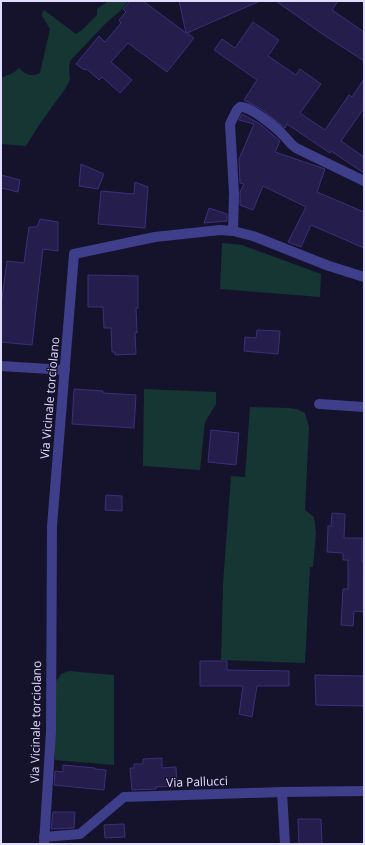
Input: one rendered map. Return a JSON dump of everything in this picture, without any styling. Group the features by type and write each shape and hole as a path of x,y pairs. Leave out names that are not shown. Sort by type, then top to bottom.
{"street":[{"path":"233,231 234,193 230,124 240,107 249,108 287,138 289,143 296,148 364,181"},
{"name":"Via Vicinale torciolano","path":"44,841 51,732 52,526 74,254 155,237 220,230 233,231 253,236 329,266 364,277"},
{"path":"1,366 65,370"},
{"path":"319,404 364,407"},
{"name":"Via Pallucci","path":"44,841 80,834 124,797 364,791"},
{"path":"282,792 285,844"}],"green space":[{"path":"108,1 128,1 70,61 70,80 26,146 1,144 1,78 19,68 29,75 40,73 50,29 42,16 44,10 76,34 97,15 97,9"},
{"path":"222,243 242,245 321,274 320,297 220,289"},
{"path":"144,389 216,392 216,404 205,422 200,470 143,466"},
{"path":"250,407 296,409 305,413 309,427 305,510 314,517 316,533 313,567 310,567 305,663 221,660 223,584 231,476 245,477"},
{"path":"69,671 114,675 114,765 55,760 55,683 61,674"}],"building":[{"path":"130,1 143,1 186,33 179,1 260,1 187,33 194,38 167,72 128,43 111,62 132,80 120,93 102,77 99,80 88,70 83,69 76,64 99,36 105,42 121,23 119,20 126,12 123,9"},
{"path":"276,1 338,1 332,10 364,32 364,61 318,31"},
{"path":"253,22 279,40 268,56 296,75 300,69 321,84 300,113 325,130 349,95 352,97 364,79 364,108 341,141 364,157 364,173 331,151 330,153 287,124 285,128 261,109 244,100 257,80 214,50 222,39 235,48"},
{"path":"242,114 260,124 280,141 275,152 325,169 317,192 364,212 364,248 311,225 301,247 288,242 306,207 263,186 253,210 240,205 240,192 244,184 240,183 239,159 254,124 239,120"},
{"path":"81,164 104,174 98,189 79,186"},
{"path":"1,175 20,180 18,192 1,188"},
{"path":"135,182 148,187 145,228 98,224 101,191 134,194"},
{"path":"209,208 227,214 227,221 204,223"},
{"path":"40,219 58,222 58,251 43,249 32,345 1,342 1,306 7,261 24,263 29,227 37,227"},
{"path":"88,275 138,276 138,308 136,308 137,333 135,332 136,354 115,355 115,352 112,352 111,328 104,328 103,307 88,307"},
{"path":"257,330 280,331 278,354 244,351 245,337 256,338"},
{"path":"74,389 136,395 134,428 72,424"},
{"path":"211,430 239,433 236,465 208,462"},
{"path":"106,495 122,496 122,511 105,510"},
{"path":"332,513 345,514 344,538 362,538 362,562 364,562 364,612 354,611 353,626 341,625 343,589 348,589 348,560 343,560 343,553 327,552 328,526 331,526"},
{"path":"200,661 227,661 227,670 289,671 289,686 257,686 252,717 239,714 243,686 200,686"},
{"path":"315,675 364,676 364,706 316,705"},
{"path":"162,758 162,768 176,767 177,786 132,790 130,768 134,768 134,764 143,764 143,759"},
{"path":"63,765 106,770 104,790 54,785 55,771 63,772"},
{"path":"53,812 75,812 74,828 51,829"},
{"path":"298,819 321,819 322,844 299,844"},
{"path":"124,824 125,837 105,838 104,825"}]}
